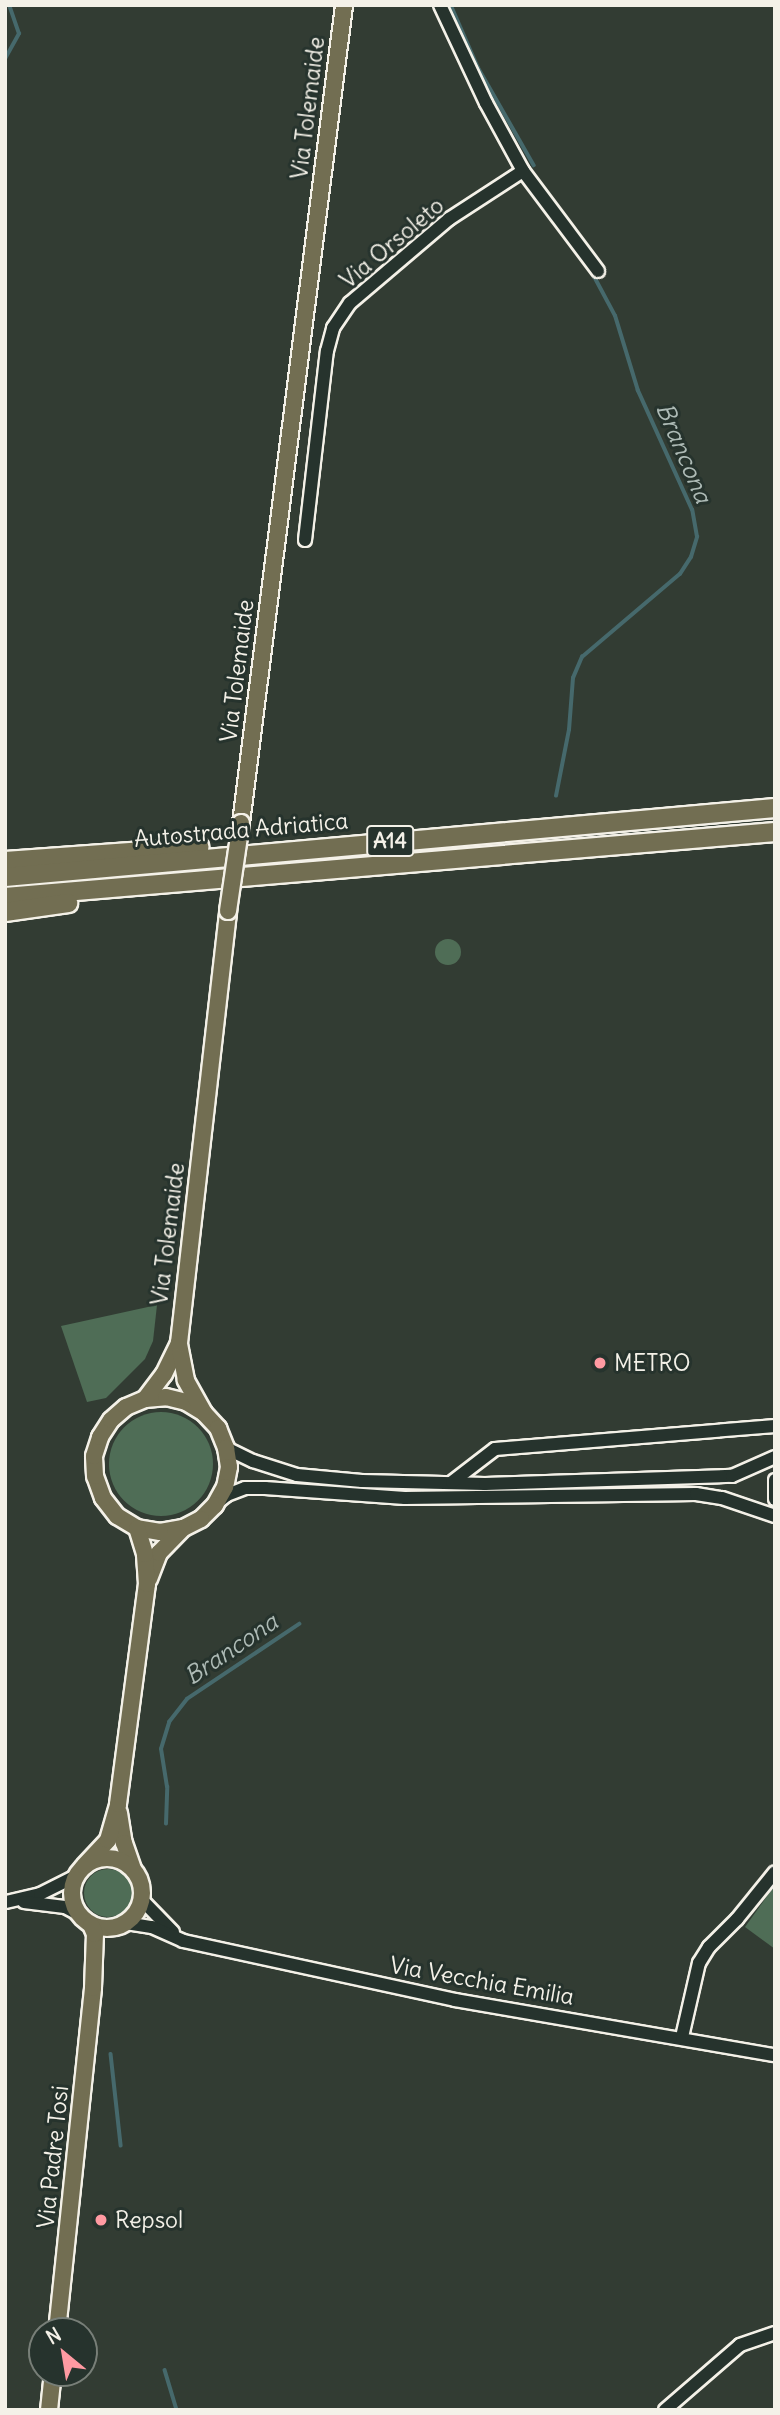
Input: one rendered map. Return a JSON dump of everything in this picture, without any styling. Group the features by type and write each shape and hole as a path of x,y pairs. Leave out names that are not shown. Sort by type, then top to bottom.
{"highway":[{"name":"Autostrada Adriatica","path":"5,877 775,808"},
{"name":"A14","path":"5,897 210,882 775,832"},
{"path":"5,861 331,839 388,842"},
{"path":"5,912 210,882"}],"main road":[{"name":"Via Tolemaide","path":"226,1448 218,1428 204,1413 186,1380 179,1343 228,911 344,5"},
{"name":"Via Tolemaide","path":"137,1528 117,1516 103,1498 95,1476 94,1456 100,1437 111,1420 126,1407 145,1399 164,1374 179,1343"},
{"path":"145,1399 166,1397 186,1402 204,1413"},
{"path":"93,1988 95,1934 91,1925 78,1914 71,1891 80,1871 108,1840 118,1804 147,1584 145,1554 137,1528 160,1532 183,1528 201,1519 215,1505 225,1487 229,1467 226,1448"},
{"path":"147,1584 159,1553 183,1528"},
{"path":"91,1925 109,1929 122,1924 135,1914 141,1899 141,1884 119,1826 118,1804"},
{"path":"80,1871 96,1859 108,1858 119,1860 134,1871"},
{"path":"93,1988 107,1945 122,1924"},
{"name":"Via Padre Tosi","path":"58,2317 93,1988"},
{"path":"49,2410 51,2387"}],"street":[{"path":"440,5 523,171 598,271"},
{"name":"Via Orsoleto","path":"305,540 327,351 333,328 350,303 449,219 523,171"},
{"path":"450,1483 464,1476 495,1449 775,1426"},
{"path":"226,1448 253,1461 297,1475 362,1481 450,1483 732,1476 775,1458"},
{"path":"775,1480 775,1499"},
{"path":"215,1505 227,1494 245,1489 265,1488 405,1498 696,1494 746,1504 775,1516"},
{"path":"6,1902 40,1894 80,1871"},
{"path":"682,2037 699,1963 709,1947 737,1919 775,1872"},
{"path":"141,1899 183,1941"},
{"path":"6,1902 37,1902 65,1907 78,1914"},
{"name":"Via Vecchia Emilia","path":"122,1924 152,1927 183,1941 455,2000 775,2055"},
{"path":"665,2410 740,2346 775,2333"}],"green space":[{"path":"448,939 457,943 461,952 457,961 448,965 439,961 435,952 439,943"},
{"path":"157,1305 153,1341 145,1359 106,1398 87,1402 61,1326"},
{"path":"161,1412 181,1416 198,1427 209,1444 213,1464 209,1484 198,1501 181,1512 161,1516 141,1512 124,1501 113,1484 109,1464 113,1444 124,1427 141,1416"},
{"path":"108,1869 125,1876 132,1893 125,1910 108,1917 91,1910 84,1893 91,1876"},
{"path":"775,1885 775,1949 745,1927"}],"waterway":[{"path":"5,59 19,34 9,5"},
{"name":"Brancona","path":"451,5 478,67 534,165"},
{"name":"Brancona","path":"556,796 569,730 573,678 582,657 680,574 691,557 697,537 692,510 638,391 615,316 592,273"},
{"name":"Brancona","path":"166,1824 167,1787 161,1749 169,1722 187,1699 299,1624"},
{"name":"Brancona","path":"111,2054 121,2145"},
{"name":"Brancona","path":"165,2370 177,2410"}],"place":[{"name":"METRO","path":"600,1363"},
{"name":"Repsol","path":"101,2220"}]}
